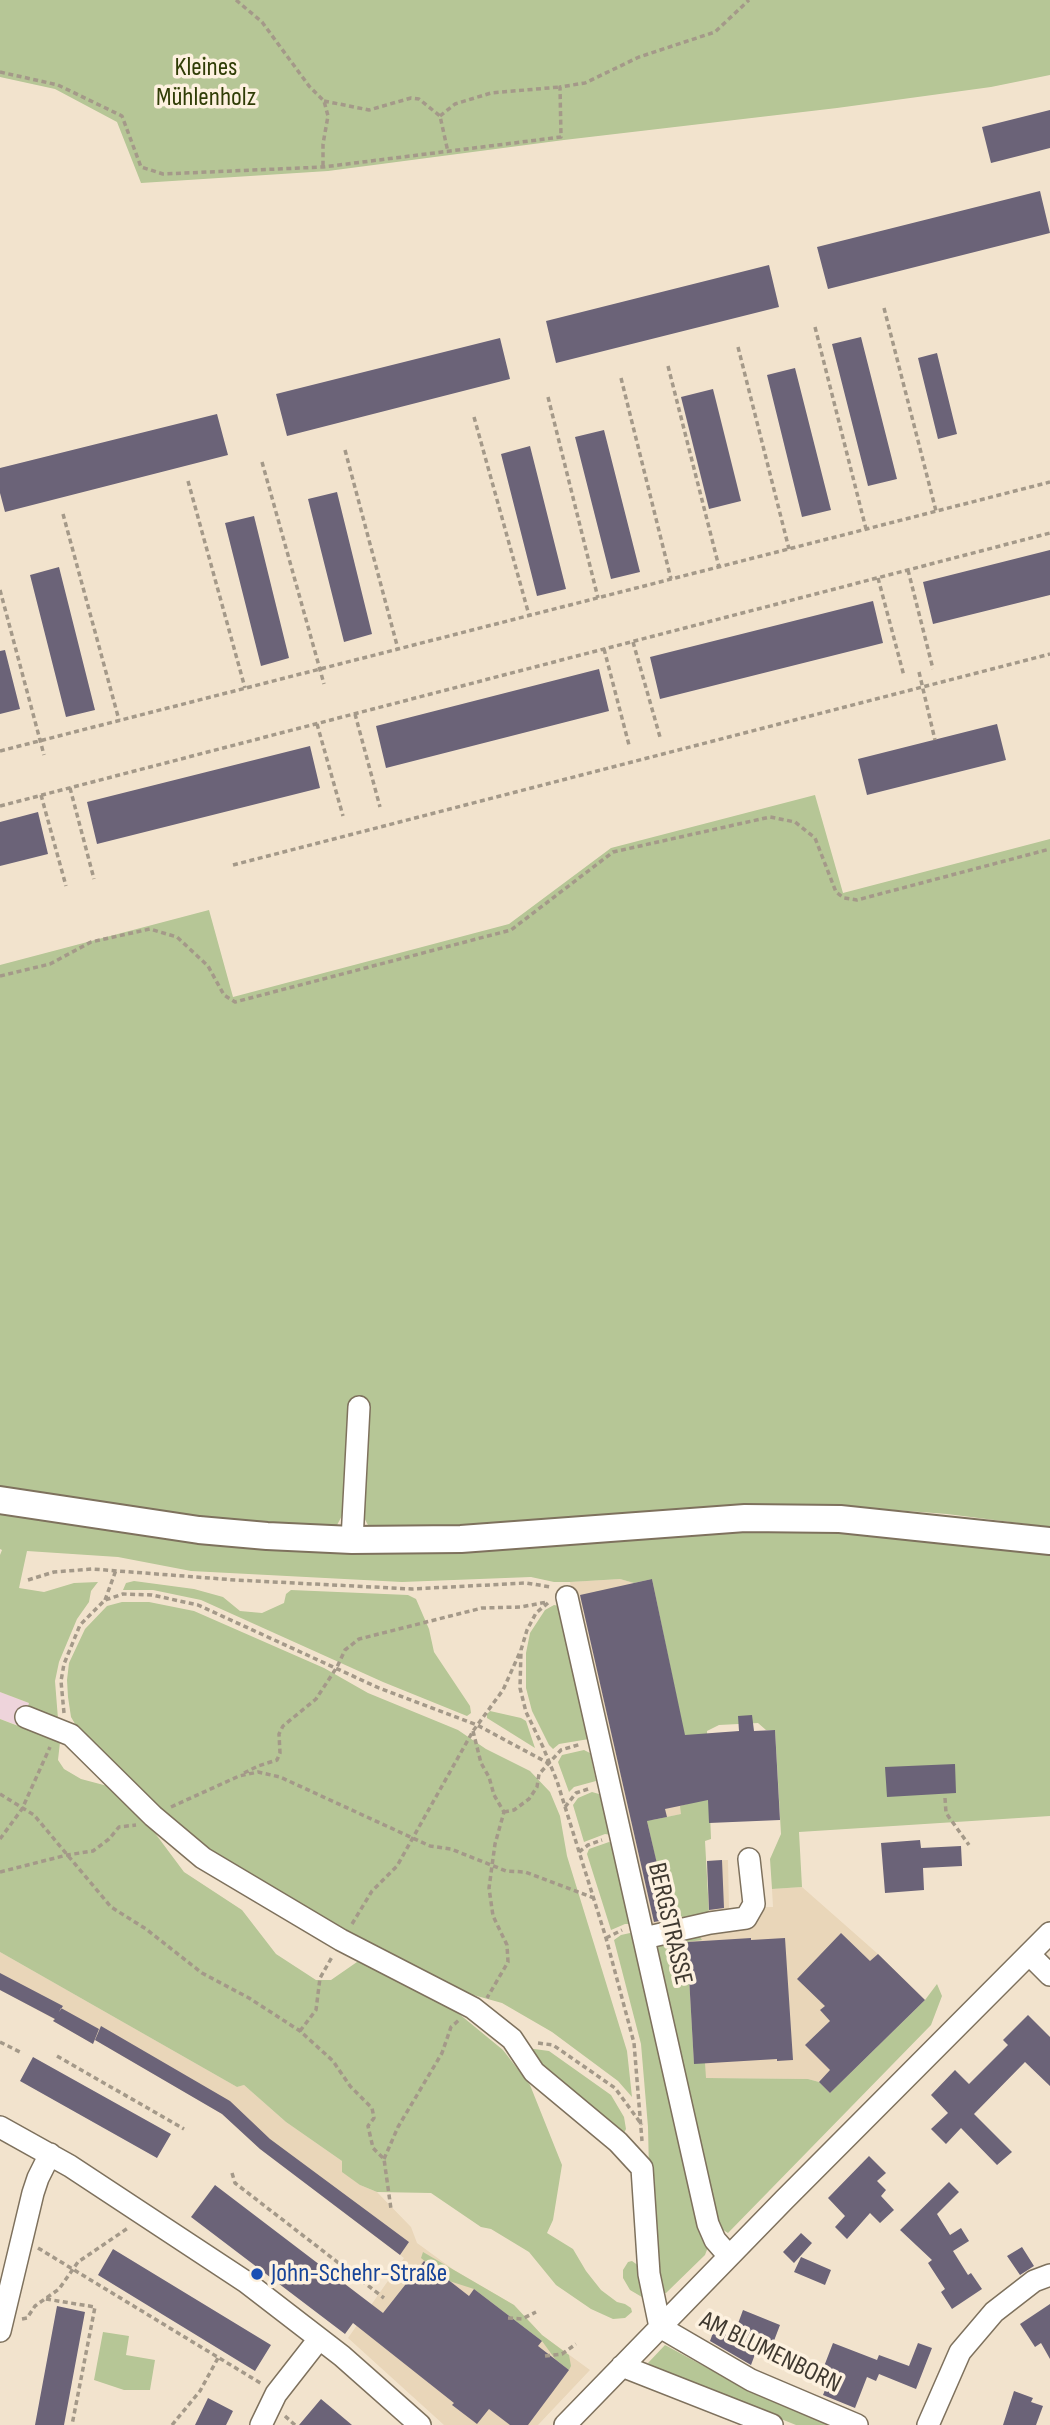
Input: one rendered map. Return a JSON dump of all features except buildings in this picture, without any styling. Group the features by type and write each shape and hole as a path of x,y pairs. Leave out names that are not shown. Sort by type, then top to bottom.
{"main road":[{"path":"0,1500 200,1530 352,1540 461,1539 745,1518 840,1519 1050,1541"}],"street":[{"path":"352,1540 359,1407"},
{"name":"BERGSTRASSE","path":"559,1599 600,1744 708,2224 715,2241 729,2256"},
{"path":"26,1717 64,1732 202,1858 341,1940 473,2008 512,2039 534,2072 618,2141 642,2168 649,2274 660,2327"},
{"path":"644,1938 746,1918 754,1904 749,1859"},
{"path":"565,2425 1050,1933"},
{"path":"1029,1954 1050,1976"},
{"path":"0,2127 51,2154 246,2283 378,2387 419,2425"},
{"path":"0,2331 20,2241 38,2178 51,2154"},
{"path":"928,2425 960,2352 994,2312 1034,2281 1050,2274"},
{"name":"AM BLUMENBORN","path":"660,2327 751,2380 857,2425"},
{"path":"261,2425 276,2394 319,2339"},
{"path":"622,2366 772,2425"}],"path":[{"path":"236,0 262,22 309,86 324,101 328,116 323,144 323,167"},
{"path":"440,116 455,104 491,93 585,83 639,57 715,32 749,0"},
{"path":"0,72 58,85 122,116 141,167 163,174 323,167 561,137 561,87"},
{"path":"324,101 369,110 411,98 419,99 440,116 448,152"},
{"path":"884,308 936,511"},
{"path":"815,327 866,529"},
{"path":"738,347 789,549"},
{"path":"668,366 719,567"},
{"path":"621,378 671,579"},
{"path":"548,397 598,598"},
{"path":"474,417 528,615"},
{"path":"345,450 398,649"},
{"path":"262,462 324,684"},
{"path":"188,481 245,688"},
{"path":"0,751 1050,482"},
{"path":"62,514 119,720"},
{"path":"0,806 1050,533"},
{"path":"908,570 933,669"},
{"path":"878,578 904,676"},
{"path":"0,590 44,755"},
{"path":"633,642 660,737"},
{"path":"604,649 629,745"},
{"path":"233,865 1050,654"},
{"path":"919,672 935,740"},
{"path":"355,714 380,807"},
{"path":"317,724 343,816"},
{"path":"70,788 94,879"},
{"path":"41,795 66,886"},
{"path":"0,976 50,964 92,942 150,929 177,937 208,966 224,995 235,1002 511,930 613,852 770,817 795,822 815,838 836,892 844,898 857,900 1050,849"},
{"path":"28,1580 54,1572 92,1569 412,1589 526,1583 556,1588 559,1599"},
{"path":"0,1839 22,1809 64,1732 64,1664 80,1625 105,1600 116,1570"},
{"path":"105,1600 123,1594 152,1595 198,1605 379,1688 477,1725 548,1763"},
{"path":"300,2031 316,2010 320,1978 341,1940 372,1891 397,1866 473,1731 503,1690 536,1613 559,1599"},
{"path":"0,1872 93,1851 119,1827 135,1826 258,1766 277,1760 280,1753 279,1734 283,1726 316,1699 345,1650 359,1639 482,1608 520,1607 559,1599"},
{"path":"521,1650 520,1688 526,1712 543,1746 565,1807 594,1898 634,2043 642,2125 642,2168"},
{"path":"391,2209 384,2159 398,2127 442,2053 451,2027 486,2000 508,1962 507,1945 493,1916 489,1888 491,1865 504,1812 481,1763 473,1731"},
{"path":"504,1812 514,1810 529,1799 537,1787 539,1774 561,1750 578,1745 600,1744"},
{"path":"239,1776 258,1772 280,1777 430,1846 451,1849 506,1871 525,1872 594,1898"},
{"path":"565,1807 576,1793 609,1782"},
{"path":"0,1794 34,1815 111,1907 146,1929 202,1973 249,1998 300,2031 333,2062 350,2086 372,2108 373,2118 368,2126 373,2148 384,2159"},
{"path":"945,1798 946,1813 969,1845"},
{"path":"579,1852 588,1845 608,1838 621,1838"},
{"path":"512,2039 553,2045 615,2088 642,2125"},
{"path":"0,2042 22,2053"},
{"path":"57,2056 184,2129"},
{"path":"232,2173 234,2183 384,2298"},
{"path":"1,2326 27,2318 35,2306 59,2289 78,2262 149,2218"},
{"path":"20,2241 40,2248 276,2394"},
{"path":"46,2299 95,2307 72,2425"},
{"path":"508,2318 522,2319 536,2312"},
{"path":"545,2356 562,2354 576,2344"},
{"path":"172,2425 200,2391 218,2358"}],"shaded area":[{"path":"620,1579 634,1583 652,1579 698,1802 682,1814 651,1820 670,1922 709,1913 707,1861 728,1860 729,1908 773,1907 772,1889 802,1887 925,2000 830,2093 819,2082 808,2079 706,2078 694,2064 687,1942 652,1950 570,1582"},
{"path":"0,1692 29,1703 23,1727 0,1719"},
{"path":"0,1952 237,2087 244,2085 286,2122 342,2161 360,2185 377,2192 411,2227 417,2243 454,2270 514,2305 542,2335 590,2370 538,2425 444,2425 348,2338 404,2258 260,2149 222,2114 95,2040 93,2044 0,1990"}],"green space":[{"name":"Kleines Mühlenholz","path":"0,0 1050,0 1050,75 991,87 837,108 328,171 141,183 117,122 55,89 0,77"},
{"path":"815,795 843,893 1050,839 1050,1527 947,1514 842,1506 463,1526 369,1527 360,1510 345,1510 336,1527 268,1525 0,1488 0,965 209,910 233,997 509,924 611,848"},
{"path":"0,1511 100,1527 838,1531 1050,1553 1050,1816 799,1832 802,1887 772,1889 770,1859 781,1834 775,1730 766,1730 758,1723 719,1725 707,1731 711,1839 705,1841 709,1913 670,1922 595,1592 600,1591 652,1820 681,1814 680,1806 698,1801 652,1579 634,1583 620,1579 554,1582 531,1577 402,1582 191,1571 118,1557 27,1551 19,1588 44,1592 74,1583 98,1582 77,1619 59,1662 55,1681 58,1719 26,1713 29,1703 0,1692"},
{"path":"134,1581 194,1589 223,1597 240,1611 262,1613 284,1603 286,1594 291,1590 408,1595 416,1599 429,1629 434,1652 470,1706 471,1713 467,1716 383,1682 201,1600 153,1590 123,1590 126,1583"},
{"path":"122,1602 149,1602 194,1611 324,1668 368,1693 458,1730 486,1749 530,1771 550,1792 560,1816 567,1856 627,2051 632,2097 618,2081 552,2032 502,2003 459,1991 337,1930 183,1833 81,1734 71,1717 67,1680 69,1663 85,1629 107,1606"},
{"path":"554,1605 559,1606 589,1739 559,1744 553,1749 532,1711 526,1688 526,1653 530,1633 545,1610"},
{"path":"490,1711 526,1721 535,1748 487,1718"},
{"path":"0,1719 60,1742 58,1760 64,1769 81,1779 115,1788 140,1813 184,1872 242,1910 276,1954 316,1980 331,1980 357,1962 364,1961 458,2013 503,2050 530,2085 562,2165 553,2220 547,2233 573,2249 601,2290 631,2308 632,2312 625,2318 613,2319 591,2309 556,2285 529,2252 491,2229 481,2227 431,2193 377,2192 360,2185 342,2172 342,2161 286,2122 244,2085 237,2087 0,1952"},
{"path":"584,1750 590,1753 596,1781 574,1787 569,1792 558,1762 562,1755"},
{"path":"592,1792 599,1794 611,1835 605,1834 584,1842 573,1805 578,1798"},
{"path":"609,1842 614,1844 633,1924 625,1924 611,1930 587,1854 589,1849"},
{"path":"630,1933 635,1935 708,2247 705,2255 666,2293 661,2292 649,2171 641,2044 614,1940"},
{"path":"698,1934 702,1940 687,1942 694,2063 705,2063 706,2078 808,2079 819,2082 830,2093 925,2000 937,1984 942,1996 931,2025 728,2233 711,2222 652,1950 659,1940"},
{"path":"527,2048 549,2051 611,2095 624,2117 626,2129 623,2135 536,2066"},
{"path":"423,2252 514,2305 542,2335 569,2355 569,2370 555,2359 542,2341 474,2289 449,2281 421,2258"},
{"path":"632,2261 639,2266 647,2300 630,2290 623,2278 623,2270 628,2262"},
{"path":"103,2332 129,2336 126,2355 155,2360 150,2390 124,2390 94,2380"},
{"path":"665,2345 748,2390 837,2425 796,2425 658,2370 648,2363"}],"place":[{"name":"John-Schehr-Straße","path":"257,2274"}]}
